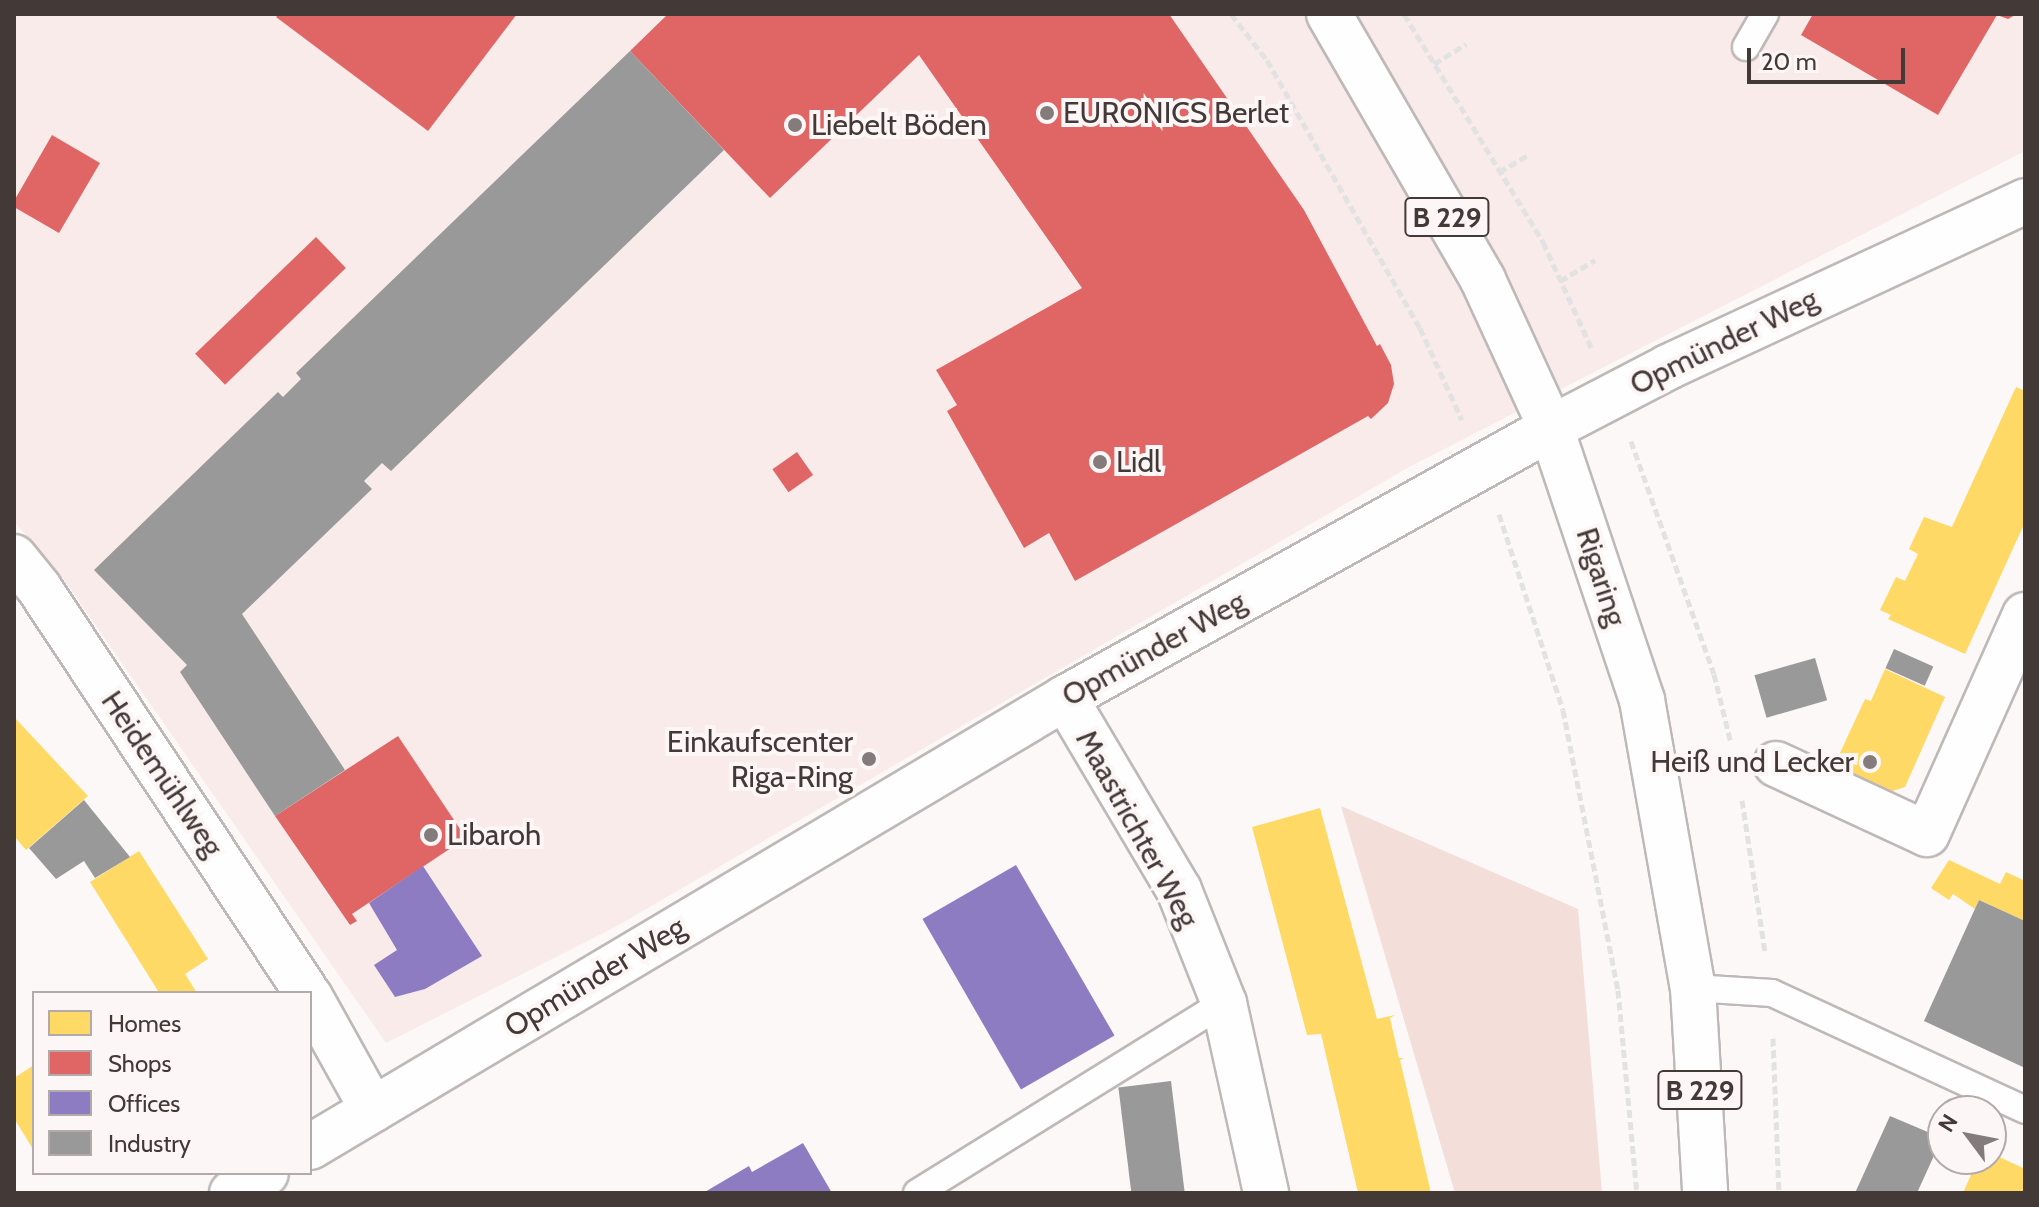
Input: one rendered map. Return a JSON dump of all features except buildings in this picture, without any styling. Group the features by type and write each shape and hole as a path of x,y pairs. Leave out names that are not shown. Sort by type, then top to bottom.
{"street":[{"name":"Rigaring","path":"1329,14 1483,280 1551,428 1642,700 1693,988 1705,1193"},
{"name":"Opmünder Weg","path":"312,1146 1065,698 1551,428 1614,395 2025,201"},
{"name":"Heidemühlweg","path":"14,557 39,588 306,991"},
{"path":"1776,764 1927,834 2025,615"},
{"name":"Maastrichter Weg","path":"1065,698 1179,890 1224,1003 1266,1193"},
{"name":"Heidemühlweg","path":"312,1000 373,1110"},
{"path":"232,1193 263,1175"}],"lane":[{"path":"1746,47 1765,14"},
{"path":"1693,988 1772,993 2025,1110"},
{"path":"917,1193 1224,1003"}],"path":[{"path":"1231,14 1267,60 1420,328 1484,467 1563,710 1618,990 1637,1193"},
{"path":"1404,14 1543,242 1614,395 1714,674 1732,747"},
{"path":"1434,64 1466,44"},
{"path":"1499,172 1529,155"},
{"path":"1560,281 1595,260"},
{"path":"1740,793 1772,993 1779,1193"}],"shaded area":[{"path":"14,14 2025,14 2025,151 1409,467 615,927 386,1043 67,584 14,521"},
{"path":"1341,806 1578,909 1602,1193 1455,1193"}],"place":[{"name":"EURONICS Berlet","path":"1047,113"},
{"name":"Liebelt Böden","path":"795,125"},
{"name":"Lidl","path":"1100,462"},
{"name":"Einkaufscenter Riga-Ring","path":"869,759"},
{"name":"Heiß und Lecker","path":"1870,762"},
{"name":"Libaroh","path":"431,835"}]}
